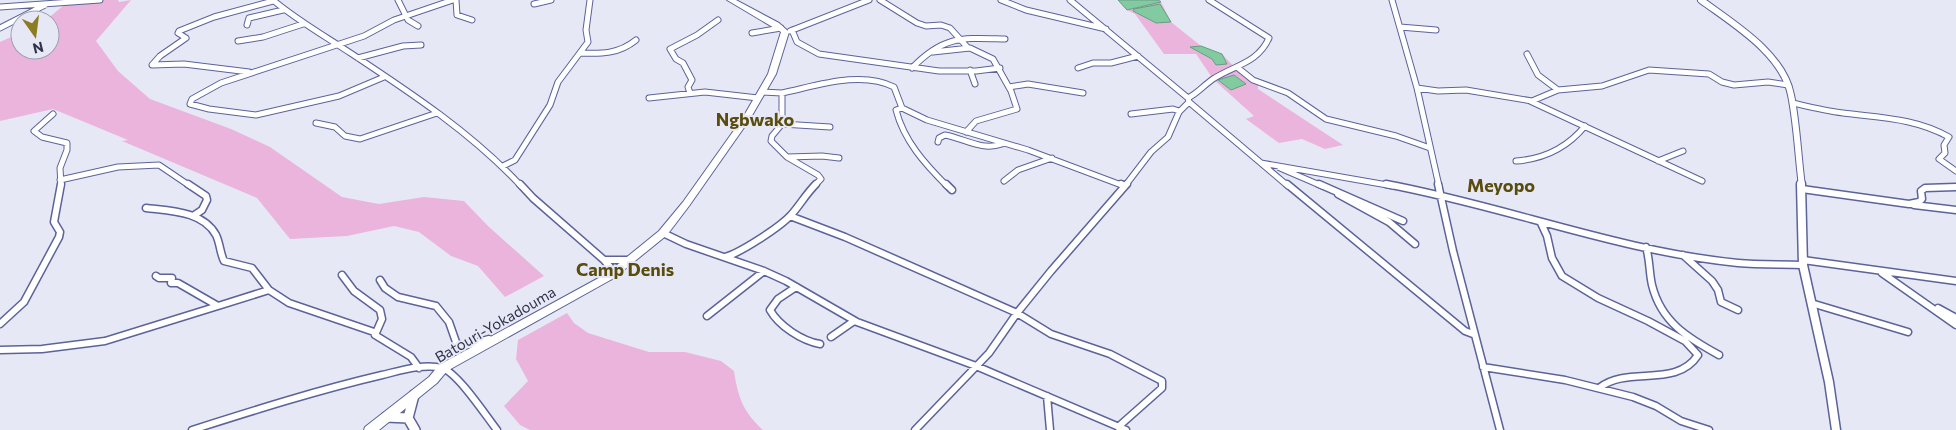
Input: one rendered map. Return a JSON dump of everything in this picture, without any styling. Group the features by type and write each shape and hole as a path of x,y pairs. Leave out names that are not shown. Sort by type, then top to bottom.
{"highway":[{"path":"731,0 786,30"},
{"name":"Batouri-Yokadouma","path":"370,430 414,395 443,368 610,276 663,233 715,165 760,95 772,74 786,30"}],"main road":[{"path":"414,395 408,418 416,430"},
{"path":"386,417 408,418"}],"street":[{"path":"0,6 100,0"},
{"path":"253,72 184,64 152,65 160,56 186,38 178,34 179,30 208,18 251,8 273,0 283,10 303,24 358,58 437,113 504,166 534,198 604,260 610,267 610,276"},
{"path":"398,0 408,20 418,26"},
{"path":"384,77 339,96 256,115 209,109 190,104 192,99 221,83 364,36 407,16 454,0 457,15 472,20"},
{"path":"534,4 551,0"},
{"path":"504,166 517,158 550,105 558,82 588,42 586,30 590,0"},
{"path":"752,34 786,30 869,0"},
{"path":"880,0 917,23 926,26 941,25 950,28 968,48"},
{"path":"1002,0 1021,11 1071,20 1093,28 1106,29"},
{"path":"1070,0 1138,56 1260,163 1465,331 1473,334"},
{"path":"919,428 962,379 989,353 1017,313 1084,231 1139,171 1154,148 1169,136 1179,111 1215,78 1238,68 1260,54 1267,44 1269,38 1209,0"},
{"path":"1392,0 1417,88 1473,334 1500,430"},
{"path":"1701,0 1755,40 1780,69 1788,85 1793,104 1802,188 1803,262 1829,382 1836,430"},
{"path":"0,28 52,2"},
{"path":"247,25 249,18 283,10"},
{"path":"690,93 688,87 692,80 683,63 676,59 670,49 697,35 718,20"},
{"path":"238,41 263,37 303,24"},
{"path":"1400,27 1436,30"},
{"path":"786,30 797,42 814,52 939,71 1000,68"},
{"path":"912,68 922,57 933,52 945,42 1005,39"},
{"path":"580,53 615,53 626,48 636,40"},
{"path":"358,58 403,46 420,45"},
{"path":"933,52 974,49 993,59 1000,68 1009,87 1017,109 976,121 966,132"},
{"path":"1527,54 1538,76 1558,90"},
{"path":"1078,68 1093,63 1111,63 1138,56"},
{"path":"1238,68 1253,80 1288,93 1326,119 1396,136 1430,148"},
{"path":"970,70 975,84"},
{"path":"1530,101 1539,100 1558,90 1602,86 1649,70 1709,74 1722,82 1734,85 1768,82 1788,85"},
{"path":"649,98 705,92 760,95 782,93 832,83 881,80 894,87 902,108 920,118 1052,158 1125,186"},
{"path":"1009,87 1028,84 1083,93"},
{"path":"1417,88 1438,91 1466,90 1530,101 1702,181"},
{"path":"734,257 790,216 804,196 821,179 818,175 787,157 770,139 782,124 782,93"},
{"path":"1793,104 1828,111 1899,118 1934,129 1949,137 1944,145 1945,153 1939,159 1956,172"},
{"path":"902,108 896,110 898,122 912,145 952,190"},
{"path":"1131,114 1173,109 1179,111"},
{"path":"316,123 335,127 345,136 360,139 437,113"},
{"path":"0,324 24,302 59,237 60,232 54,222 61,190 60,168 67,150 66,143 39,137 34,131 54,114"},
{"path":"782,124 830,128"},
{"path":"1516,161 1532,160 1557,150 1575,137 1585,126"},
{"path":"938,142 939,138 944,136 984,148 993,148 1002,144"},
{"path":"1658,162 1683,151"},
{"path":"787,157 822,156 839,158"},
{"path":"1004,181 1018,170 1052,158"},
{"path":"1260,163 1315,171 1442,196 1541,223 1682,254 1747,264 1803,262 1839,264 1956,281"},
{"path":"1271,164 1378,208 1403,221"},
{"path":"60,180 118,167 159,165 206,196 208,200 205,206 199,214 194,216"},
{"path":"1909,204 1919,202 1922,199 1921,191 1925,188 1956,186"},
{"path":"1802,188 1956,210"},
{"path":"1334,190 1344,199 1389,222 1415,244"},
{"path":"146,208 194,216 204,222 216,235 224,261 252,268 269,290 289,303 374,332 411,357 419,368"},
{"path":"790,216 845,237 1017,313 1051,334 1110,354 1162,381 1162,388 1118,427"},
{"path":"1541,223 1547,236 1552,258 1562,276 1598,298 1648,321 1685,341 1698,354 1695,362 1678,371 1614,379 1599,388"},
{"path":"663,233 686,244 725,257 734,257 796,286 854,320 976,366 1126,430"},
{"path":"1646,247 1650,256 1652,289 1666,320 1680,332 1720,355"},
{"path":"1682,254 1716,285 1719,301 1725,306 1738,310"},
{"path":"604,260 631,260"},
{"path":"707,316 764,271"},
{"path":"1878,271 1956,318"},
{"path":"342,275 354,291 380,310 382,318 375,334"},
{"path":"156,276 159,278 172,278 171,283 178,283 218,306"},
{"path":"380,280 384,288 400,300 436,306 440,314 448,321 454,338 461,346 490,339 496,340"},
{"path":"796,286 772,305 771,315 789,330 815,345 820,344"},
{"path":"0,350 42,349 105,341 269,290"},
{"path":"1914,294 1956,324"},
{"path":"1811,303 1908,332"},
{"path":"831,337 854,320"},
{"path":"192,430 347,384 408,369 432,366 443,368 467,391 497,430"},
{"path":"1483,367 1565,380 1644,400 1681,421 1709,430"},
{"path":"1047,396 1050,430"}],"shaded area":[{"path":"70,0 118,0 119,2 131,0 96,41 118,71 150,99 231,129 270,147 342,197 379,204 424,197 464,201 488,226 544,276 505,297 478,266 451,256 419,232 394,226 347,236 290,239 257,198 122,141 128,140 53,109 0,121 0,42 10,38 10,60 60,60 60,10 58,10"},
{"path":"1118,0 1160,0 1171,22 1201,46 1222,54 1239,72 1258,84 1258,89 1343,145 1325,149 1302,139 1279,143 1246,119 1254,116 1213,79 1196,54 1164,54 1135,14 1127,10"},
{"path":"1118,0 1158,0 1161,2 1127,10"},
{"path":"1160,4 1171,22 1156,23 1133,11 1134,9"},
{"path":"1201,46 1222,54 1227,64 1216,65 1212,59 1190,47"},
{"path":"1234,75 1246,84 1231,90 1218,80"},
{"path":"567,313 574,323 588,333 649,352 685,352 721,361 734,371 742,404 763,430 530,430 520,425 504,406 528,381 516,359 518,340"}],"district":[{"name":"Ngbwako","path":"755,119"},
{"name":"Meyopo","path":"1501,185"},
{"name":"Camp Denis","path":"625,269"}]}
